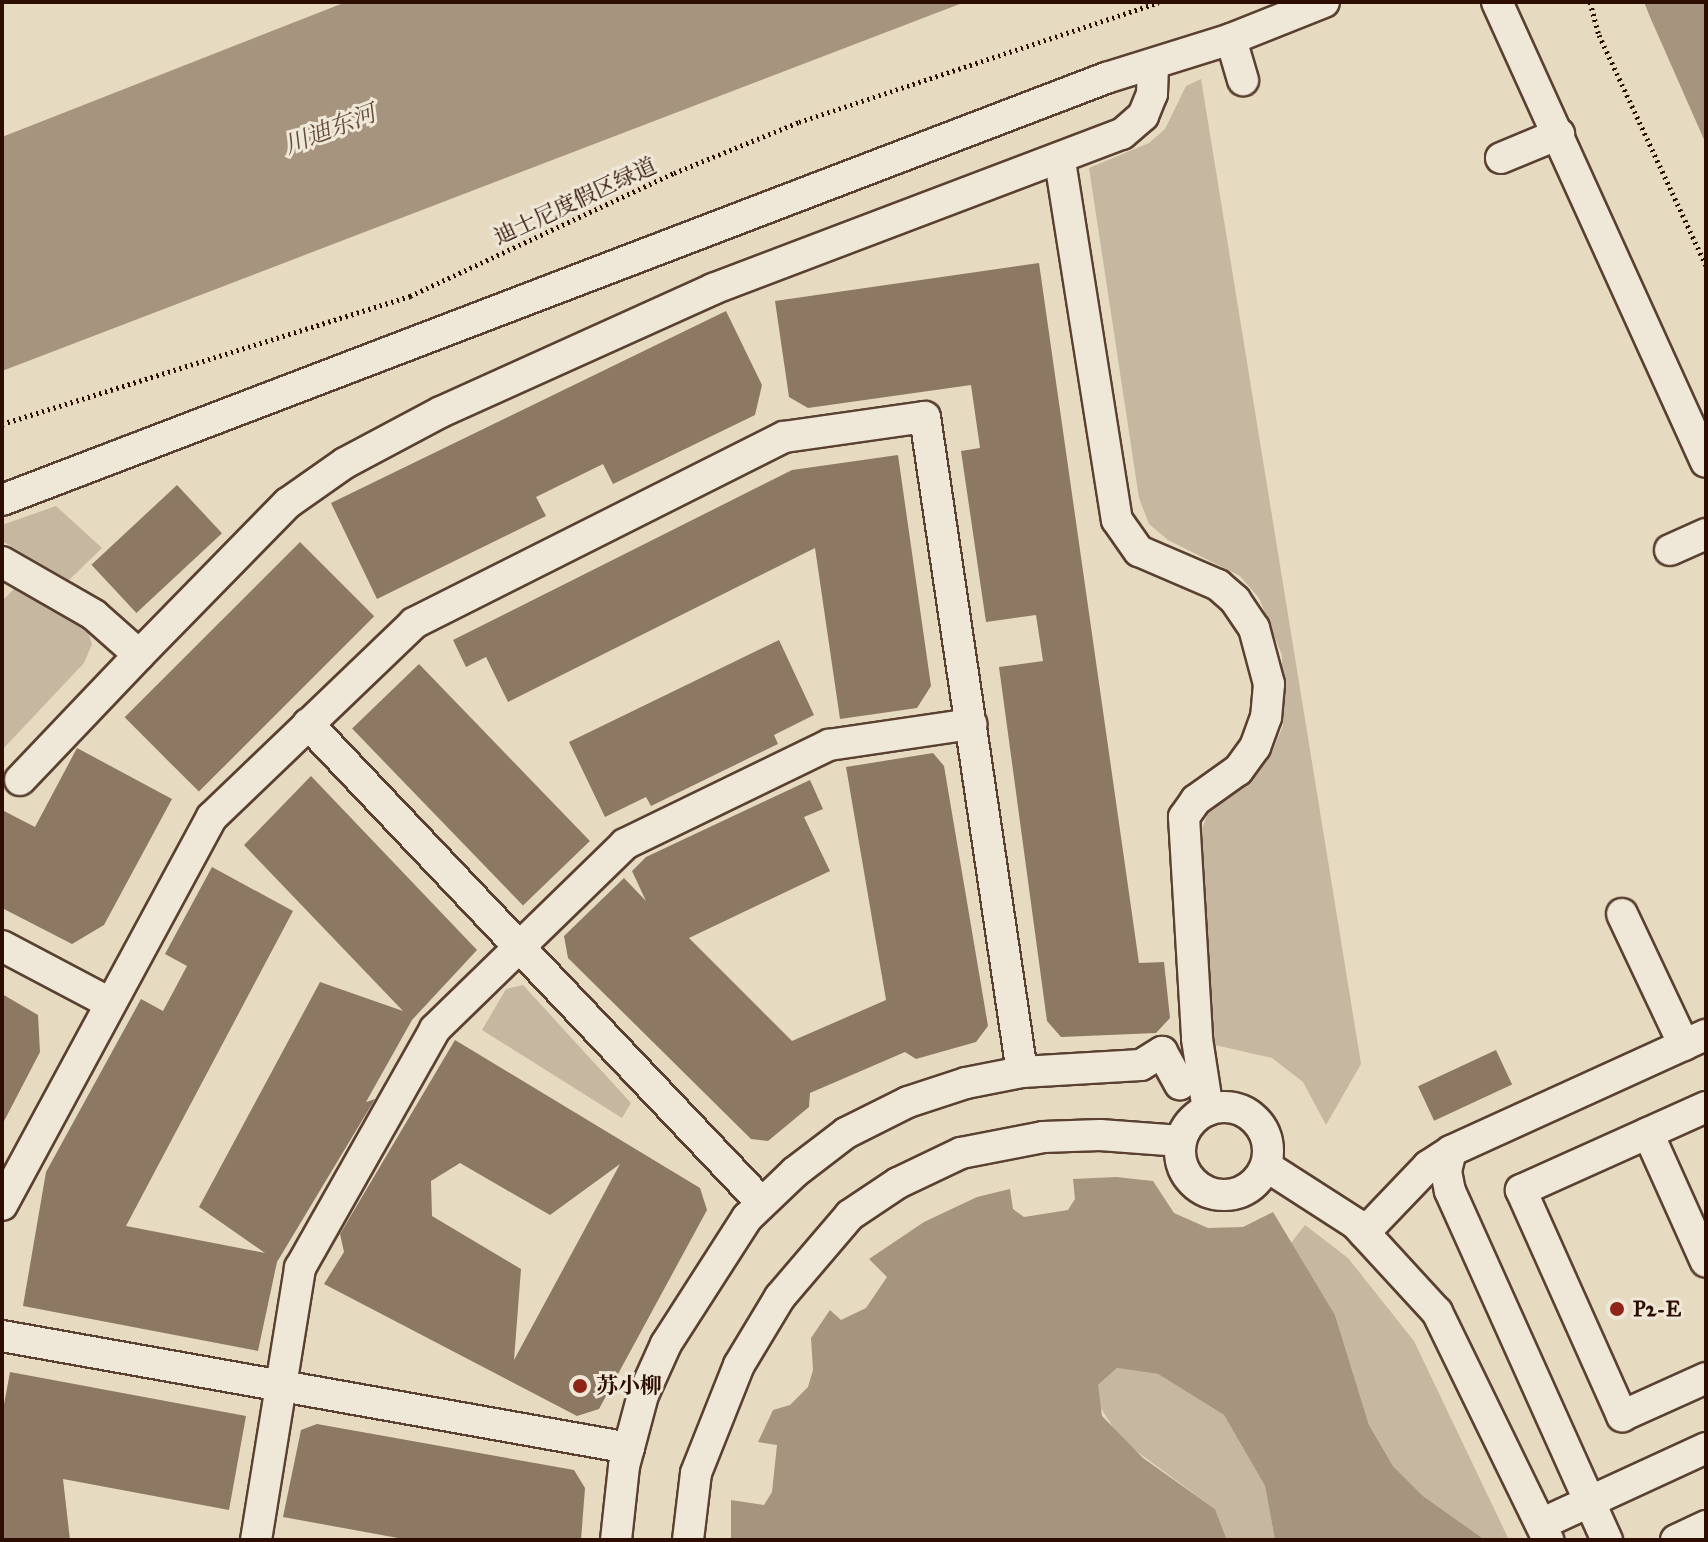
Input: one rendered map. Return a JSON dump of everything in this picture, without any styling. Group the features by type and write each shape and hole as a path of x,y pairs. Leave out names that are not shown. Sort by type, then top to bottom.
{"street":[{"path":"2,500 1106,78 1153,66 1231,39 1324,2"},
{"path":"1497,2 1706,462"},
{"path":"1231,39 1243,80"},
{"path":"20,780 288,503 345,463 441,412 713,289 1060,161 1122,134 1143,116 1152,94 1153,66"},
{"path":"1501,158 1559,134"},
{"path":"1060,161 1121,531 1139,551 1218,585 1235,600 1254,628 1269,684 1266,717 1255,747 1238,770 1196,800 1184,817 1197,1039 1208,1110"},
{"path":"2,1205 212,817 414,623 784,437 925,417 1022,1072"},
{"path":"1670,550 1706,534"},
{"path":"2,562 94,615 139,655"},
{"path":"308,724 762,1203"},
{"path":"256,1540 300,1268 435,1029 625,844 829,745 971,724"},
{"path":"1364,1233 1428,1166 1451,1151 1695,1040 1622,914"},
{"path":"2,946 110,1003"},
{"path":"616,1540 629,1448 643,1395 666,1344 714,1263 762,1203 846,1133 908,1102 1022,1072 1141,1065 1162,1052 1180,1084"},
{"path":"1706,1107 1521,1190 1622,1416 1706,1378"},
{"path":"1237,1108 1260,1125 1269,1152 1266,1166 1248,1189 1219,1196 1193,1183 1180,1156 1181,1141 1187,1128 1208,1110 1237,1108"},
{"path":"1648,1133 1706,1262"},
{"path":"688,1540 696,1473 739,1365 780,1297 819,1245 850,1215 898,1183 961,1153 1043,1137 1113,1135 1181,1141"},
{"path":"1451,1151 1446,1171 1450,1191 1607,1540"},
{"path":"1266,1166 1364,1233 1437,1312 1544,1532 1589,1501 1706,1448"},
{"path":"2,1336 629,1448"},
{"path":"1676,1540 1706,1526"}],"path":[{"name":"迪士尼度假区绿道","path":"2,424 410,296 674,173 799,122 1159,2"},
{"path":"1590,2 1599,35 1706,266"}],"shaded area":[{"path":"1201,79 1361,1064 1326,1125 1303,1082 1272,1058 1215,1045 1201,832 1208,812 1250,780 1271,754 1283,726 1282,655 1259,598 1240,576 1168,540 1149,524 1139,498 1089,168 1149,143 1165,129 1186,86"},
{"path":"56,506 102,548 69,580 2,541 2,525"},
{"path":"15,588 86,626 92,644 84,663 2,750 2,601"},
{"path":"523,985 631,1103 622,1118 482,1030 506,989"},
{"path":"1305,1225 1348,1258 1414,1341 1509,1540 1485,1540 1423,1496 1393,1466 1369,1425 1335,1315 1291,1243"},
{"path":"1117,1368 1158,1374 1224,1415 1265,1486 1275,1540 1227,1540 1215,1509 1120,1439 1096,1400 1098,1385"}],"water":[{"name":"川迪东河","path":"346,2 965,2 2,371 2,137"},
{"path":"1644,2 1706,2 1706,144 1650,17"},
{"path":"1116,1177 1153,1181 1174,1213 1208,1228 1243,1227 1273,1212 1335,1315 1369,1425 1393,1466 1423,1496 1485,1540 1275,1540 1265,1486 1224,1415 1158,1374 1117,1368 1098,1385 1102,1416 1143,1458 1215,1509 1227,1540 731,1540 731,1500 764,1505 772,1492 777,1445 758,1442 773,1410 790,1405 808,1387 813,1370 811,1338 830,1310 841,1320 866,1308 887,1277 869,1259 924,1222 977,1197 1010,1189 1013,1209 1024,1217 1068,1210 1075,1199 1073,1179"}],"building":[{"path":"1039,263 1139,963 1164,962 1170,1018 1156,1033 1061,1037 1047,1021 999,667 1043,661 1036,615 986,622 961,451 980,448 971,385 808,408 789,397 775,301"},
{"path":"726,311 762,385 755,415 613,484 603,464 536,497 546,516 377,599 331,503"},
{"path":"898,455 931,686 917,708 840,719 815,548 508,702 486,657 466,667 453,640 792,470"},
{"path":"177,485 222,533 136,613 91,565"},
{"path":"300,542 374,616 199,792 125,717"},
{"path":"779,640 814,715 774,735 778,744 651,806 646,797 605,817 569,742"},
{"path":"419,664 590,841 523,906 352,729"},
{"path":"77,748 172,799 104,925 72,944 2,908 2,810 35,827"},
{"path":"933,753 944,766 988,1026 976,1042 916,1059 905,1052 810,1093 809,1107 768,1141 751,1139 568,958 564,936 624,878 646,901 632,871 646,857 810,780 823,809 804,817 830,871 689,938 792,1041 886,1000 846,767"},
{"path":"311,776 477,950 412,1020 366,1102 375,1099 277,1262 258,1351 23,1306 46,1172 141,999 163,1011 187,966 165,954 212,867 293,911 126,1226 265,1253 199,1207 320,982 403,1011 244,845"},
{"path":"2,994 38,1015 40,1052 2,1125"},
{"path":"455,1040 700,1188 707,1210 599,1409 577,1416 324,1284 344,1252 340,1234","holes":["460,1163 550,1215 620,1164 514,1360 521,1269 432,1216 431,1181"]},
{"path":"1496,1050 1512,1084 1434,1121 1418,1086"},
{"path":"10,1372 246,1416 229,1510 63,1479 70,1540 2,1540 2,1415"},
{"path":"317,1424 574,1470 585,1488 581,1540 409,1540 283,1517 301,1430"}],"place":[{"name":"P2-E","path":"1617,1309"},
{"name":"苏小柳","path":"580,1386"}]}
